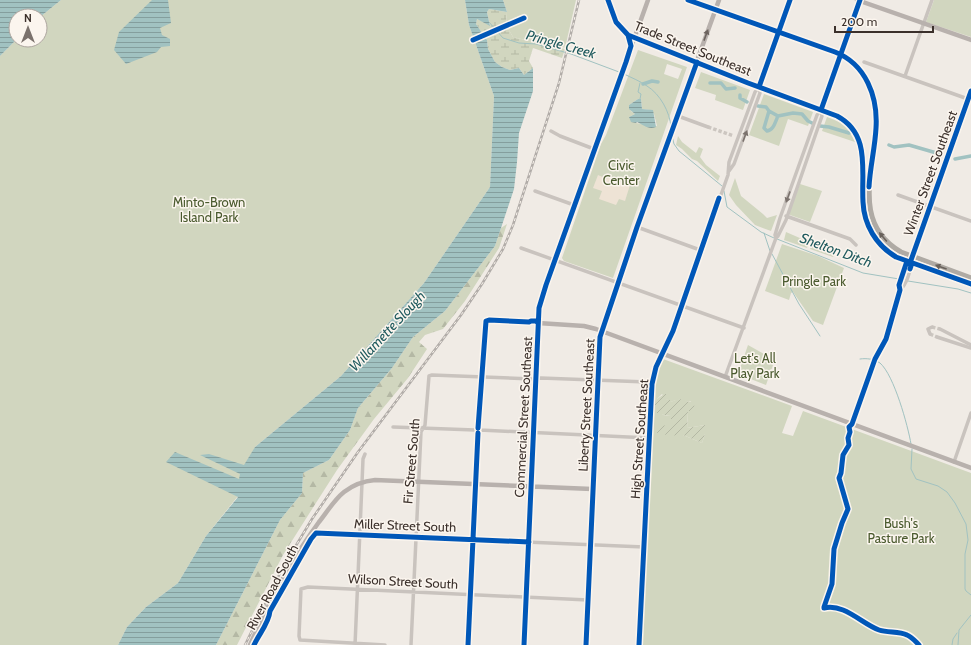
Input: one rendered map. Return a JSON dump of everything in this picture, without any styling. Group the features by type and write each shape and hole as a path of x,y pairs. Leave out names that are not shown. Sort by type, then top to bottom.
{"highway":[{"name":"Trade Street Southeast","path":"608,0 616,22 628,35 837,116 846,122 858,139 862,151 864,166 863,203 866,221 880,245 890,253 910,262 971,284"},
{"path":"688,0 841,54 855,64 870,88 874,99 876,128 869,195 872,219 880,234 901,252 971,278"}],"main road":[{"name":"Commercial Street Southeast","path":"524,645 535,379 541,299 648,0"},
{"name":"Liberty Street Southeast","path":"586,645 597,381 601,331 719,0"},
{"name":"High Street Southeast","path":"759,87 790,0"},
{"path":"841,54 859,0 971,40"},
{"path":"628,35 631,46"},
{"path":"538,326 584,326 601,331 971,468"},
{"name":"River Road South","path":"250,645 277,589 306,540 335,501 348,489 362,483 376,480 592,489"}],"street":[{"path":"905,76 932,0"},
{"path":"725,378 778,236 782,214 817,114 821,110 841,54"},
{"path":"864,62 968,99"},
{"name":"High Street Southeast","path":"729,171 729,162 736,137 755,92 759,87"},
{"name":"High Street Southeast","path":"639,645 648,438 654,374 681,306 729,171 734,164 760,93 759,87"},
{"name":"Winter Street Southeast","path":"900,290 905,284 911,266 910,262 912,256 971,91"},
{"path":"778,232 787,216 822,116 821,110"},
{"path":"678,114 684,118 708,127"},
{"path":"551,131 594,149"},
{"path":"535,191 574,205"},
{"path":"898,195 971,221"},
{"path":"782,214 850,239 856,245"},
{"path":"637,227 700,250"},
{"path":"521,248 744,328"},
{"name":"Winter Street Southeast","path":"852,424 872,366 886,339 900,290 899,286 904,269 906,264 910,262"},
{"path":"468,645 475,484 486,320 533,321 538,326"},
{"path":"930,334 928,329 932,326"},
{"path":"940,329 971,345"},
{"path":"937,337 971,348"},
{"name":"Fir Street South","path":"411,645 421,432 424,425 428,376 482,377"},
{"path":"482,377 647,382 652,384"},
{"path":"954,462 971,413"},
{"path":"393,426 648,438"},
{"path":"365,454 363,458 355,644 384,645"},
{"name":"Miller Street South","path":"319,533 644,547"},
{"name":"Wilson Street South","path":"355,644 302,641 299,639 302,588 357,589 588,600"}],"green space":[{"name":"Minto-Brown Island Park","path":"61,0 465,0 469,25 494,96 490,187 424,283 341,376 255,447 238,496 206,536 178,583 146,607 127,627 118,645 0,645 0,56 8,48 48,48 48,11"},
{"path":"503,0 576,0 565,48 536,39 534,42 513,37 506,25 507,12"},
{"path":"934,0 971,0 971,37 926,22"},
{"path":"489,9 507,12 506,25 513,37 534,42 537,41 565,49 562,58 533,48 529,61 533,68 524,75 519,68 510,70 502,67 495,62 488,49 487,40 476,24 477,19 490,25 487,12"},
{"name":"Civic Center","path":"638,50 687,67 613,278 564,261 562,258 601,144 606,135","holes":["667,64 682,69 678,79 664,74","638,99 641,99 642,109 650,110 654,114 657,126 636,123 629,117 635,114 631,111 629,105"]},
{"path":"701,72 750,90 743,110 715,100 716,95 695,88"},
{"path":"764,94 813,112 808,126 788,119 779,146 749,135"},
{"path":"827,117 844,126 850,132 855,142 822,131"},
{"path":"678,136 682,142 696,153 699,147 703,149 700,157 706,165 720,176 718,181 697,161 692,159 676,145"},
{"path":"735,178 741,196 767,218 777,215 771,231 755,225 736,205 729,195"},
{"path":"800,184 822,191 810,222 790,215 789,213"},
{"path":"507,224 499,248 465,301 443,329 425,335 419,342 427,349 408,378 374,419 337,470 283,555 237,645 216,645 280,520 302,493 303,473 329,460 350,430 358,408 392,368 413,337 445,311 495,246 501,228"},
{"path":"786,232 809,242 807,248 784,240"},
{"path":"812,243 832,251 834,255 833,257 810,249"},
{"name":"Pringle Park","path":"782,244 818,256 844,268 823,325 813,321 793,292 791,293 789,300 765,291"},
{"name":"Let's All Play Park","path":"748,345 764,354 773,365 766,385 738,374"},
{"name":"Bush's Pasture Park","path":"663,359 792,406 782,433 793,436 803,411 971,473 971,645 641,645 654,384 657,370","holes":["662,394 671,402 675,400 691,401 692,411 688,411 687,428 705,425 705,434 702,443 683,435 671,426 671,416 663,415 655,409 657,399"]},
{"path":"666,394 666,399 670,400 671,402 680,399 688,402 695,402 693,411 688,411 687,428 705,425 705,434 702,443 683,435 657,434 658,425 671,426 671,416 659,414 655,411 657,399"}],"shaded area":[{"path":"598,175 630,185 625,201 619,199 616,205 599,199 602,191 593,188"}],"water":[{"path":"0,0 61,0 48,11 48,8 8,8 8,48 0,56"},
{"path":"152,0 168,0 171,23 160,28 162,35 170,39 170,46 161,47 157,52 126,64 114,50 119,32"},
{"name":"Willamette Slough","path":"465,0 503,0 507,12 489,9 487,12 490,26 477,19 476,24 487,40 488,49 495,62 510,70 519,68 524,75 533,68 533,91 519,133 514,189 495,246 445,311 413,337 392,368 358,408 350,430 329,460 303,473 302,493 280,520 216,645 118,645 127,627 146,607 178,583 206,536 238,497 166,462 175,452 239,479 240,474 200,455 209,454 244,465 255,447 341,376 424,283 490,187 494,96 469,25"},
{"path":"638,99 641,99 642,109 653,110 656,127 648,128 637,122 631,122 629,117 635,114 629,109 629,105"}],"waterway":[{"name":"Pringle Creek","path":"489,22 503,38 519,43 536,44 571,54 619,72"},
{"name":"Pringle Creek","path":"624,74 652,89 664,104 669,115 671,127"},
{"path":"643,84 652,81 658,82"},
{"path":"640,83 638,92 641,94 640,99"},
{"path":"710,83 721,83 726,89 735,88"},
{"path":"740,95 740,98 747,102"},
{"path":"758,106 766,107 769,111 764,128 767,131 773,127 778,116 793,113 802,114 812,123"},
{"path":"769,111 778,116"},
{"path":"820,126 849,133"},
{"name":"Pringle Creek","path":"672,136 674,144 679,151 722,186"},
{"path":"889,145 894,147 909,145 940,154"},
{"path":"955,159 971,156"},
{"name":"Pringle Creek","path":"724,191 727,207 761,232 774,238"},
{"name":"Pringle Creek","path":"764,233 770,251"},
{"name":"Shelton Ditch","path":"777,239 863,273 899,279"},
{"name":"Pringle Creek","path":"772,254 799,304 820,336"},
{"name":"Shelton Ditch","path":"908,281 958,289 971,293"},
{"name":"Pringle Creek","path":"860,359 875,361 880,363 885,369 900,401 911,444"},
{"name":"Pringle Creek","path":"912,449 911,469 916,479 938,486 947,492 955,503 966,524 968,540 965,554 965,589 971,595"},
{"name":"Pringle Creek","path":"958,645 959,630 971,615"},
{"path":"952,645 953,639 957,633"}],"tunnel":[{"path":"708,127 734,136"},
{"path":"932,327 940,329"},
{"path":"930,334 937,337"}],"railway":[{"path":"245,645 283,567 312,519 358,452 461,315 503,249 513,225 559,83 579,0"}],"cycle path":[{"path":"608,0 616,22 628,35 748,83 837,116 848,124 860,143 863,166 864,210 872,234 883,247 896,257 971,284"},
{"path":"688,0 835,52 846,57 855,65 868,83 875,105 875,143 869,187"},
{"path":"759,87 790,0"},
{"path":"821,110 860,0"},
{"path":"473,40 524,18"},
{"path":"524,645 539,308 626,62 631,46 628,35"},
{"path":"586,645 600,337 637,227 697,62"},
{"path":"910,269 910,263 971,91"},
{"path":"639,645 652,384 656,367 673,331 719,198"},
{"path":"910,263 906,264 899,285 900,290 886,339 875,359 852,424 849,427 849,445 843,455 839,478 848,509 834,549 832,584 824,608 839,608 879,630 904,634 919,645"},
{"path":"478,428 486,321 536,321 538,323"},
{"path":"468,645 478,433"},
{"path":"254,645 266,624 270,611 311,539 316,533 529,542"}]}
